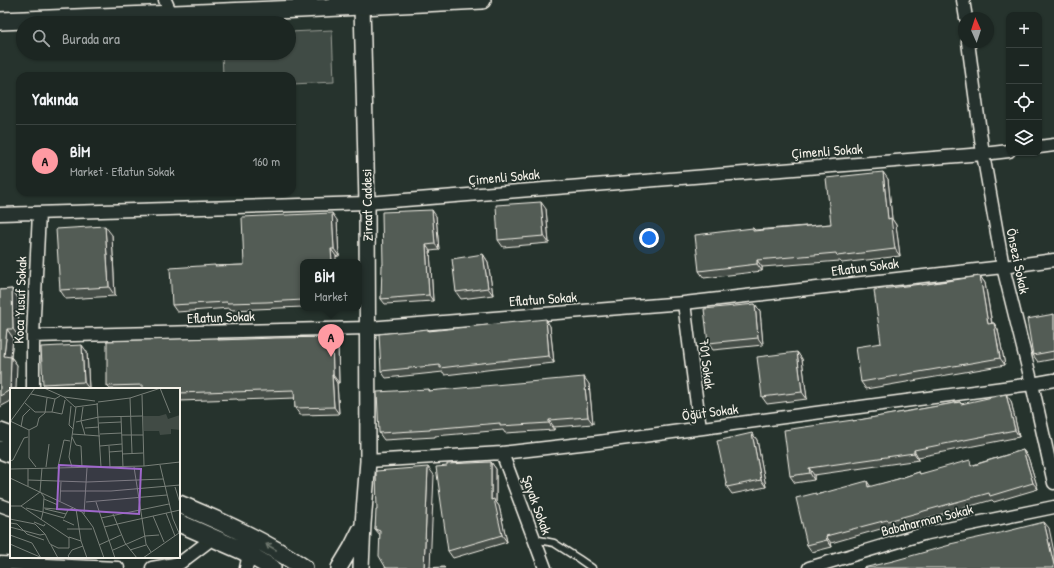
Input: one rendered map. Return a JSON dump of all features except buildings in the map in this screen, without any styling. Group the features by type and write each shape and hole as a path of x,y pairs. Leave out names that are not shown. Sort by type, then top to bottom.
{"main road":[{"path":"60,16 168,7 299,5 362,6 482,0"},
{"path":"0,21 16,20"},
{"path":"0,432 10,436"},
{"path":"0,450 10,454"},
{"path":"180,504 249,535 304,568"},
{"path":"180,523 213,538 248,561 272,568"}],"street":[{"path":"963,0 965,12"},
{"name":"Ziraat Caddesi","path":"361,568 368,461 368,203 362,6"},
{"name":"Önsezi Sokak","path":"969,48 983,154 1003,266 1032,384 1054,483"},
{"path":"1042,147 1054,145"},
{"name":"Çimenli Sokak","path":"0,214 368,203 983,154 1006,150"},
{"name":"Koca Yusuf Sokak","path":"33,388 33,336 39,213"},
{"name":"Eflatun Sokak","path":"33,336 368,328 684,303 1054,260"},
{"name":"701 Sokak","path":"684,303 700,428"},
{"name":"Öğüt Sokak","path":"368,461 502,453 598,442 1054,380"},
{"name":"Şayak Sokak","path":"502,453 545,568"},
{"path":"0,505 10,508"},
{"name":"Babaharman Sokak","path":"809,568 923,534 1054,507"},
{"name":"Ziraat Caddesi","path":"339,568 352,548 363,524"},
{"path":"152,568 180,562 213,538"},
{"path":"0,563 118,568"}],"lane":[{"path":"534,539 554,543 579,558 592,568"}],"shaded area":[{"path":"332,30 334,82 296,84 296,72 223,72 222,60 296,60 296,32"}],"place":[{"name":"BİM","path":"331,357"}]}
